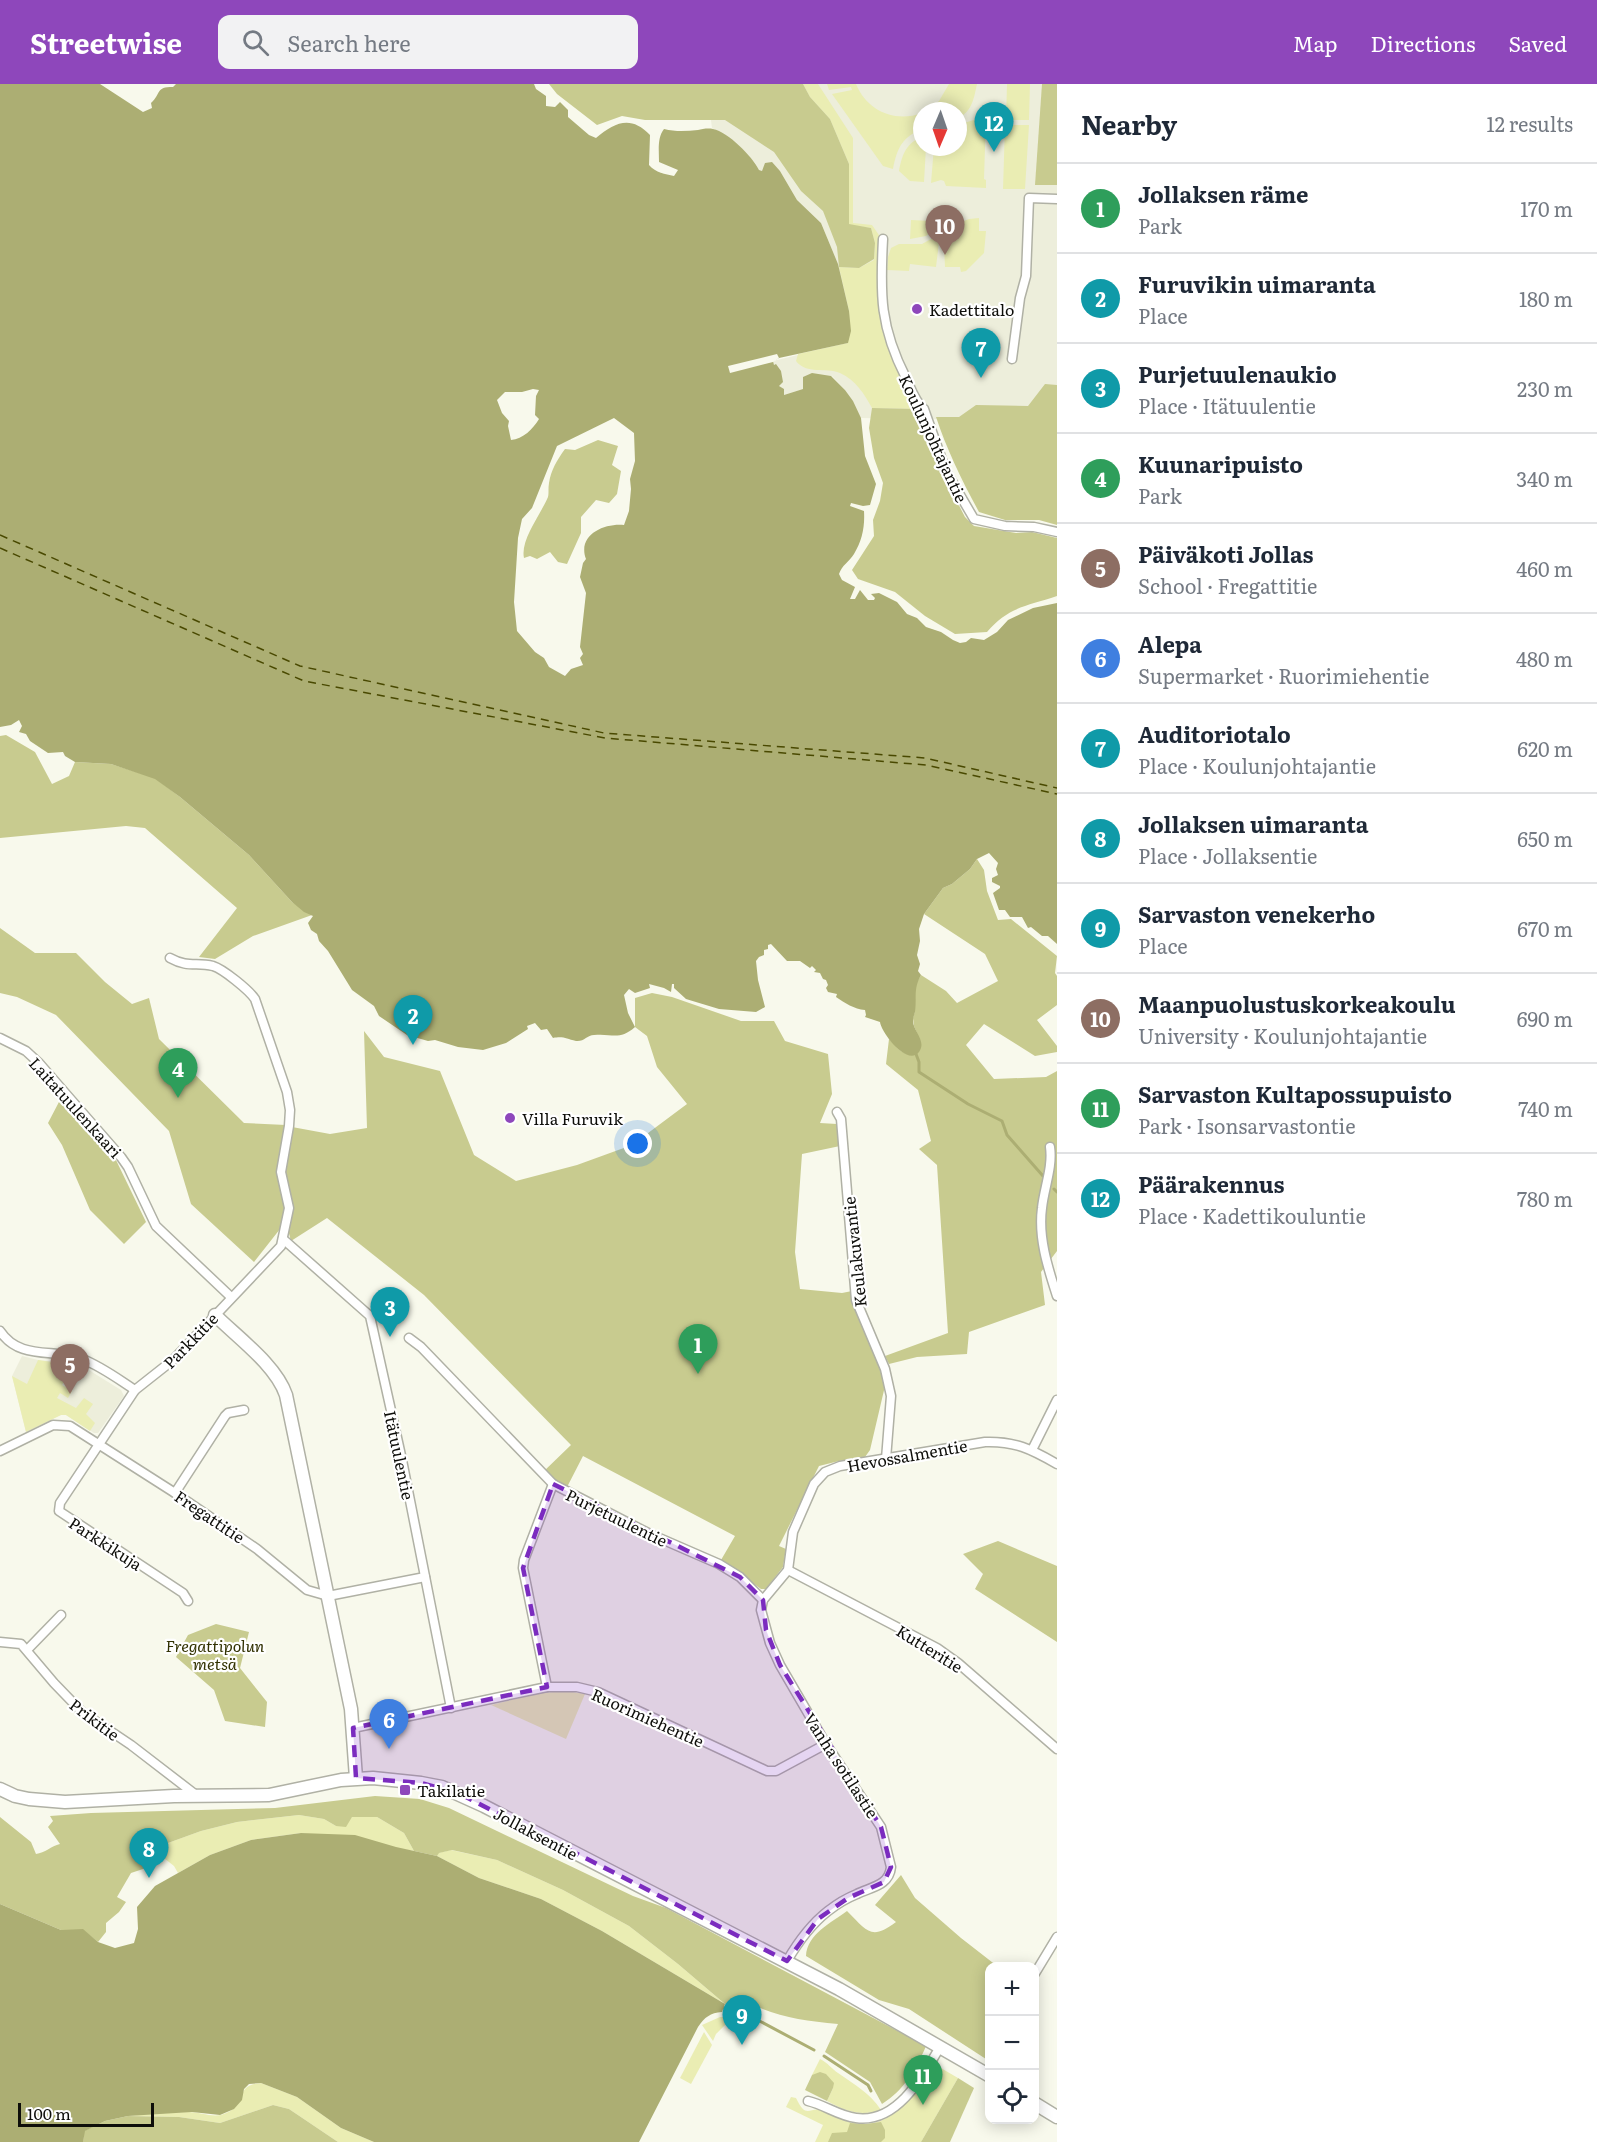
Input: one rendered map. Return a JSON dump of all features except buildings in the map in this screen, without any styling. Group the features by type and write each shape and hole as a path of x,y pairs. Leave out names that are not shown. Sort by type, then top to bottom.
{"main road":[{"path":"214,1316 273,1372 283,1386 351,1709 356,1778"},
{"name":"Jollaksentie","path":"0,1789 15,1796 42,1802 269,1795 356,1778 422,1783 458,1793 787,1961 985,2073"},
{"path":"1039,2106 1057,2117"}],"street":[{"path":"1012,359 1020,298 1026,276 1029,198 1057,199"},
{"name":"Koulunjohtajantie","path":"884,239 881,281 883,315 887,334 903,374 924,410 946,471 974,519 1005,526 1034,527 1057,532"},
{"path":"170,958 182,965 214,966 251,992 255,999 285,1083 289,1102 289,1126 281,1172 289,1208 283,1229 284,1239"},
{"name":"Laitatuulenkaari","path":"0,1038 26,1051 50,1075 121,1157 156,1226 231,1297"},
{"name":"Keulakuvantie","path":"837,1112 841,1119 856,1300 890,1386 891,1415 886,1437 886,1458"},
{"path":"1050,1147 1050,1163 1041,1226 1046,1259 1057,1296"},
{"name":"Parkkitie","path":"100,1443 135,1390 161,1371 281,1246 284,1239"},
{"name":"Itätuulentie","path":"284,1239 370,1317 402,1460 451,1708"},
{"path":"0,1332 11,1343 25,1350 81,1358 135,1390"},
{"name":"Purjetuulentie","path":"409,1338 421,1347 553,1484 650,1534 719,1564 740,1576 763,1600"},
{"path":"1032,1450 1057,1400"},
{"path":"175,1493 225,1416 228,1413 244,1410"},
{"name":"Fregattitie","path":"0,1450 52,1425 70,1426 100,1443 257,1549 307,1590 328,1596"},
{"name":"Hevossalmentie","path":"788,1570 793,1532 808,1496 819,1477 835,1467 985,1442 1012,1443 1032,1450 1057,1464"},
{"name":"Parkkikuja","path":"100,1443 60,1503 59,1511 183,1593 188,1601"},
{"path":"547,1687 523,1568 553,1484"},
{"path":"763,1600 788,1570"},
{"name":"Kutteritie","path":"788,1570 937,1648 1057,1749"},
{"path":"328,1596 424,1577"},
{"name":"Vanha sotilastie","path":"763,1600 761,1610 773,1651 826,1744 881,1827 890,1860 890,1874 878,1886 848,1898 829,1910 803,1935 787,1961"},
{"path":"0,1642 21,1644 27,1650 61,1615"},
{"name":"Prikitie","path":"27,1650 82,1712 131,1745 196,1796"},
{"name":"Ruorimiehentie","path":"353,1728 547,1687 577,1688 598,1692 766,1771 776,1771 826,1744"},
{"path":"1039,1968 1057,1937"},
{"path":"808,2101 819,2103 850,2117 864,2119 878,2116 906,2097 940,2047"}],"highlighted area":[{"path":"553,1484 740,1577 763,1600 766,1630 780,1665 881,1827 891,1867 884,1882 848,1898 818,1919 787,1961 458,1793 421,1783 356,1778 353,1728 547,1687 523,1568"}],"shaded area":[{"path":"0,84 100,84 143,112 152,108 151,103 161,89 173,87 176,84 534,84 536,89 546,96 546,106 555,107 560,102 568,110 568,117 589,135 596,138 610,128 623,123 630,123 643,129 650,135 649,165 664,174 674,176 678,170 659,162 659,140 664,129 719,131 739,145 759,170 762,171 765,163 772,162 797,200 821,223 838,264 849,311 851,331 848,343 773,361 781,371 783,382 779,386 784,389 784,395 803,389 803,377 812,373 831,376 853,401 861,418 865,456 876,484 870,505 851,503 850,506 864,511 864,517 859,544 839,574 842,580 855,587 850,599 855,599 860,590 868,600 875,598 871,594 879,593 897,602 907,614 917,618 926,627 941,632 960,643 971,638 984,640 997,632 1008,620 1033,608 1057,603 1057,944 1048,936 1042,936 1031,927 1028,928 1022,917 1010,917 1005,910 999,910 993,893 1000,886 992,882 992,878 998,875 996,869 998,863 989,853 977,859 970,869 952,884 943,888 924,914 919,929 920,941 917,955 920,964 918,971 921,975 916,989 913,1021 921,1040 921,1048 914,1055 908,1055 895,1046 881,1027 880,1022 865,1017 865,1010 836,997 837,994 828,992 826,980 820,973 814,972 816,970 812,966 810,968 800,961 787,961 771,944 768,945 768,949 764,950 764,955 756,961 765,1007 756,1012 719,1009 686,999 674,988 674,984 672,984 671,992 649,984 650,988 635,993 629,989 624,995 628,1013 635,1027 624,1034 592,1035 576,1041 553,1038 547,1029 541,1030 535,1023 527,1026 528,1029 506,1043 483,1050 458,1047 435,1040 428,1041 407,1035 379,1016 374,1006 352,990 328,951 319,941 317,934 311,930 308,923 313,916 292,902 249,855 180,797 155,779 111,764 75,762 63,752 48,753 30,741 26,734 19,732 22,726 19,720 11,725 0,727","holes":["539,390 536,396 535,415 539,419 527,433 511,440 509,421 502,413 497,400 505,392 522,392","614,418 634,433 635,461 630,479 629,511 624,525 608,526 594,532 585,543 586,559 580,577 586,593 580,647 583,654 580,658 583,665 571,669 565,676 549,667 544,658 535,652 517,631 514,602 518,538 522,519 532,508 557,446"]},
{"path":"706,84 1057,84 1057,415 1045,421 861,418 845,390 832,376 784,395 779,386 773,361 848,343 838,264 821,223 797,200 780,171 771,162 762,171 759,170 741,148 712,128"},
{"path":"803,84 818,84 853,138 853,223 872,225 881,238 878,289 882,329 887,346 918,409 872,408 851,379 834,371 805,368 796,361 798,354 848,343 849,311 839,267 859,268 874,260 875,243 871,228 849,225 849,164 830,119 810,97"},
{"path":"827,84 856,84 867,101 875,108 892,115 913,116 913,134 901,144 893,169 883,166 832,94 852,90 851,87 829,90"},
{"path":"949,84 977,84 972,104 967,111 967,102 939,101"},
{"path":"1007,84 1030,84 1029,120 1006,120"},
{"path":"986,116 984,179 986,188 946,186 941,180 931,183 933,156 967,156 967,122"},
{"path":"1005,125 1029,125 1025,189 1003,189"},
{"path":"912,143 913,156 925,156 924,182 910,181 899,171 906,150"},
{"path":"931,213 945,213 944,221 926,236 910,239 911,220 931,221"},
{"path":"979,218 979,231 986,231 984,253 966,271 961,272 960,267 945,267 944,245 948,227 969,219"},
{"path":"940,234 936,267 910,264 909,271 887,270 891,248 899,244 922,244"},
{"path":"22,1356 79,1364 121,1390 124,1396 98,1433 94,1433 66,1415 61,1415 26,1432 12,1376"},
{"path":"38,1360 52,1362 59,1367 57,1371 67,1377 62,1385 72,1391 68,1398 60,1393 57,1398 76,1408 84,1398 93,1404 86,1414 95,1423 90,1431 66,1415 61,1415 26,1432 12,1376 27,1384"},
{"path":"567,1691 585,1694 566,1739 491,1705 539,1693"},
{"path":"299,1815 324,1819 336,1826 352,1817 377,1817 404,1833 414,1851 301,1833 251,1840 210,1855 178,1873 174,1866 160,1855 168,1843 201,1831 237,1822"},
{"path":"301,1833 355,1835 437,1856 479,1878 541,1899 602,1931 725,2004 722,2012 708,2016 698,2027 639,2142 374,2142 341,2128 297,2097 261,2083 249,2084 244,2089 242,2100 234,2109 220,2115 192,2112 128,2116 105,2121 85,2131 83,2142 0,2142 0,1904 61,1930 83,1929 98,1942 115,1948 134,1943 138,1929 137,1907 155,1886 210,1855 251,1840"},
{"path":"451,1850 497,1860 563,1890 629,1926 725,2004 602,1931 541,1899 479,1878 437,1856 438,1853"},
{"path":"725,2017 728,2022 716,2034 713,2041 702,2025"},
{"path":"704,2032 712,2045 691,2084 680,2078"},
{"path":"820,2059 867,2094 881,2110 867,2113 853,2112 827,2101 833,2088 812,2075"},
{"path":"934,2064 958,2078 921,2142 815,2142 823,2125 786,2107 791,2097 796,2098 806,2111 825,2111 850,2122 864,2124 877,2122 900,2108 910,2098"},
{"path":"261,2083 297,2097 341,2128 374,2142 338,2142 289,2109 273,2105 220,2123 179,2117 128,2116 189,2112 221,2115 235,2107 247,2088"}],"green space":[{"path":"549,84 803,84 810,97 830,119 849,164 849,224 871,228 875,243 874,259 859,268 839,267 837,247 823,211 801,191 774,152 725,120 645,120 622,116 597,125 557,94"},
{"path":"1042,84 1057,84 1057,185 1035,185"},
{"path":"1045,384 1057,385 1057,525 1039,520 1005,520 979,512 955,465 936,417 959,417 976,405 1028,406"},
{"path":"872,408 918,409 939,467 965,517 974,526 1016,533 1032,532 1057,538 1057,596 1010,612 987,632 955,634 925,616 895,592 858,579 852,570 874,536 873,520 880,501 883,483 874,458 869,428"},
{"path":"598,440 618,446 612,465 621,471 617,494 609,503 596,500 581,517 581,533 567,564 558,562 550,552 537,559 530,556 524,558 525,543 548,497 551,474 559,457 565,449 575,450"},
{"path":"6,735 35,752 52,784 69,776 75,762 111,764 155,778 249,855 292,902 312,915 253,936 215,959 199,957 237,908 145,828 126,826 0,838 0,736"},
{"path":"977,859 984,870 987,891 998,920 1011,919 1057,956 1055,973 1057,976 1057,1005 1037,1020 1057,1046 1057,1052 1035,1056 984,1024 966,1045 994,1079 1046,1077 1057,1071 1057,1251 1041,1272 1045,1305 969,1332 967,1354 917,1357 889,1364 885,1356 948,1333 937,1165 919,1149 931,1141 918,1090 886,1064 889,1039 900,1051 907,1054 915,1054 921,1043 913,1018 915,986 921,975 946,991 957,1003 998,981 985,954 924,914 943,888 952,884 970,869"},
{"path":"0,928 35,953 76,953 105,982 132,1004 149,998 159,1039 244,1123 286,1125 279,1158 285,1208 280,1229 254,1262 191,1204 169,1131 56,1015 17,997 0,993"},
{"path":"652,993 672,997 741,1021 774,1021 785,1041 828,1054 832,1094 820,1123 837,1124 840,1146 802,1154 795,1252 800,1289 842,1293 852,1291 855,1310 880,1367 885,1386 870,1450 865,1457 819,1466 779,1546 786,1549 783,1567 766,1589 761,1589 721,1560 735,1536 583,1456 565,1491 542,1473 571,1445 424,1295 327,1218 291,1241 288,1230 293,1209 285,1173 292,1127 330,1134 367,1128 364,1031 384,1057 440,1071 474,1155 516,1181 577,1165 632,1145 687,1104 657,1067 647,1036 635,1027 635,998"},
{"path":"60,1100 115,1158 146,1222 124,1244 90,1210 62,1145 48,1123"},
{"path":"998,1541 1057,1566 1057,1642 975,1589 983,1574 963,1554"},
{"name":"Fregattipolun metsä","path":"216,1624 249,1632 240,1668 267,1702 265,1727 225,1721 214,1690 176,1657 188,1635"},
{"path":"375,1796 420,1799 449,1808 633,1896 666,1908 926,2046 922,2055 903,2086 882,2104 870,2082 825,2052 838,2024 788,2017 765,2010 742,1999 725,2004 629,1926 563,1890 497,1860 452,1850 439,1853 437,1856 414,1851 404,1833 377,1817 352,1817 346,1827 336,1826 324,1819 299,1815 237,1822 201,1831 168,1843 152,1866 131,1873 117,1897 126,1902 119,1912 106,1923 106,1932 98,1942 83,1930 61,1930 0,1904 0,1817 31,1842 36,1854 60,1844 48,1827 53,1821 50,1816 275,1808"},
{"path":"901,1875 915,1898 992,1962 985,1962 985,2058 909,2009 879,2000 806,1956 807,1948 815,1935 847,1911 870,1931 881,1931 896,1922 875,1905"},
{"path":"820,2072 826,2074 834,2083 827,2101 805,2090 812,2075"},
{"path":"958,2078 974,2088 950,2142 921,2142"},
{"path":"273,2105 289,2109 338,2142 83,2142 84,2131 105,2121 128,2116 179,2117 220,2123"},
{"path":"881,2122 885,2130 885,2138 881,2142 828,2142 832,2133 847,2132 850,2123"}],"pier":[{"path":"777,354 779,358 773,362 730,373 728,366"}],"waterway":[{"path":"916,1054 919,1072 968,1104 1002,1121 1007,1135 1043,1176"},
{"path":"1054,1189 1057,1192"},
{"path":"724,2008 752,2017 814,2050"},
{"path":"824,2056 868,2085 871,2091"}],"ferry route":[{"path":"0,535 300,666 604,733 925,758 1057,788"},
{"path":"0,548 304,681 605,738 926,765 1057,794"}],"place":[{"name":"Päärakennus","path":"994,152"},
{"name":"Maanpuolustuskorkeakoulu","path":"945,255"},
{"name":"Kadettitalo","path":"917,309"},
{"name":"Auditoriotalo","path":"981,378"},
{"name":"Furuvikin uimaranta","path":"413,1045"},
{"name":"Kuunaripuisto","path":"178,1098"},
{"name":"Villa Furuvik","path":"510,1118"},
{"name":"Purjetuulenaukio","path":"390,1337"},
{"name":"Jollaksen räme","path":"698,1374"},
{"name":"Päiväkoti Jollas","path":"70,1394"},
{"name":"Alepa","path":"389,1749"},
{"name":"Takilatie","path":"405,1790"},
{"name":"Jollaksen uimaranta","path":"149,1878"},
{"name":"Sarvaston venekerho","path":"742,2045"},
{"name":"Sarvaston Kultapossupuisto","path":"923,2105"}]}
